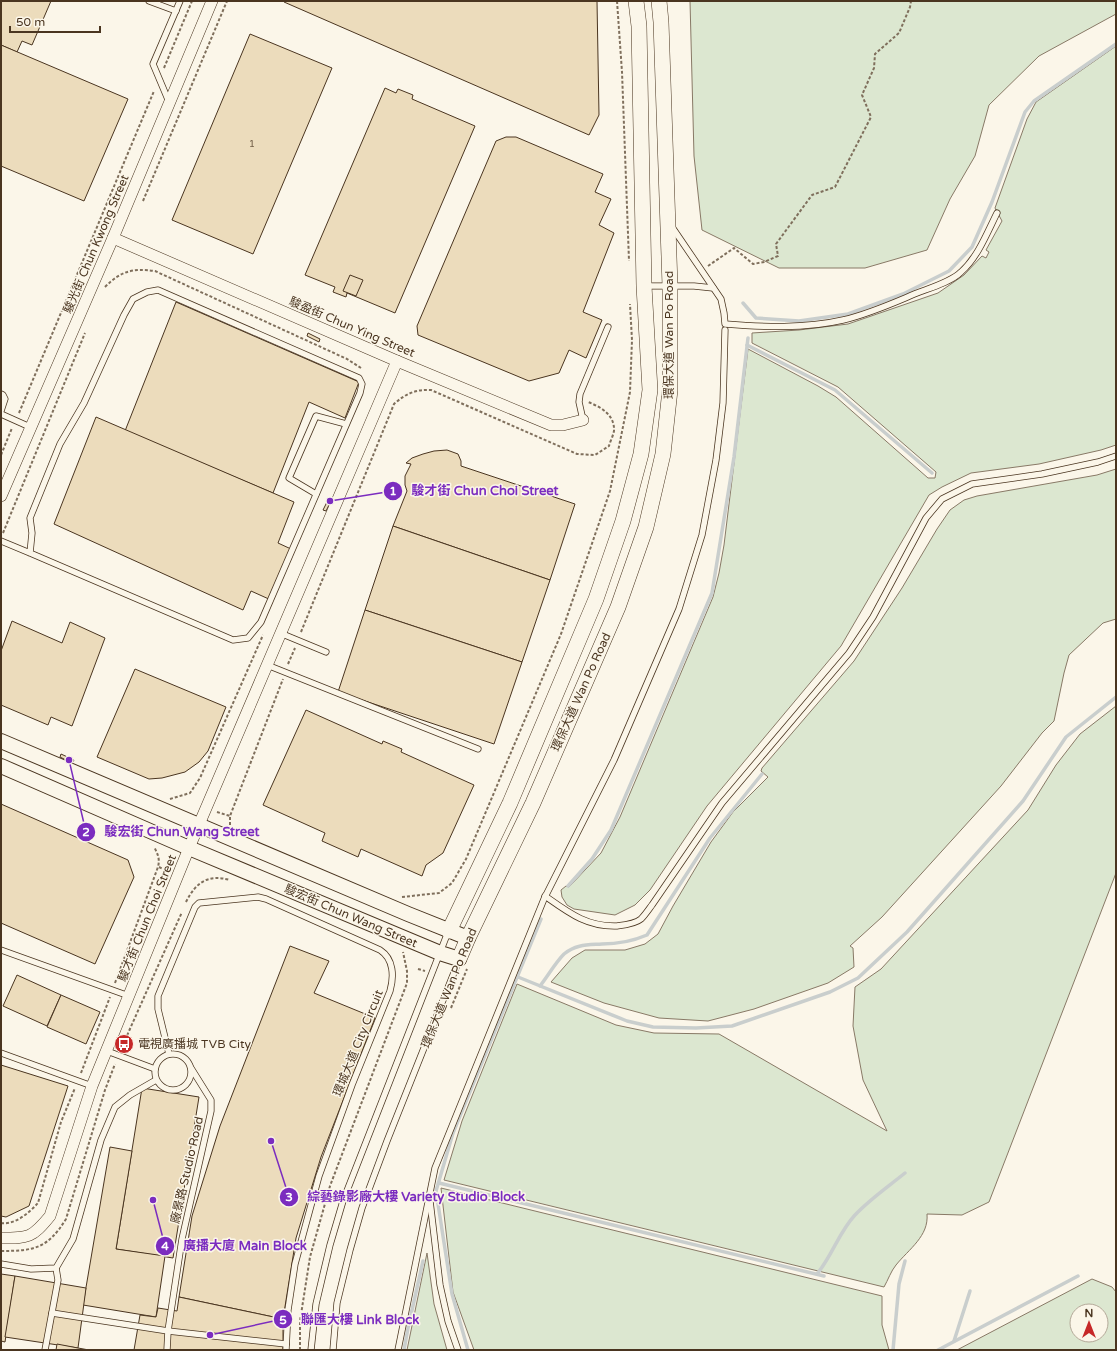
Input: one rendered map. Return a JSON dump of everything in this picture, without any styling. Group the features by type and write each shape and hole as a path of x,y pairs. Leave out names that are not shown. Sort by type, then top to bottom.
{"main road":[{"name":"環保大道 Wan Po Road","path":"449,931 510,803 596,599 623,520 641,454 650,390 644,286 639,26 636,1"},
{"name":"環保大道 Wan Po Road","path":"459,959 533,803 615,615 646,527 662,454 670,390 670,286 659,1"}],"street":[{"name":"駿光街 Chun Kwong Street","path":"1,496 113,238 212,1"},
{"name":"駿盈街 Chun Ying Street","path":"113,238 397,361 552,425 563,425 583,420"},
{"name":"駿才街 Chun Choi Street","path":"1,1238 24,1238 38,1230 50,1216 92,1086 189,848 397,361"},
{"name":"駿宏街 Chun Wang Street","path":"1,741 199,826 468,938"},
{"name":"駿宏街 Chun Wang Street","path":"1,766 189,848 440,953 459,959"}],"lane":[{"path":"150,1 176,11"},
{"path":"170,102 153,64 180,1"},
{"path":"668,222 702,270 720,299 725,324 769,327 806,325 843,320 882,308 944,282 961,273 981,247 997,213"},
{"path":"644,286 694,286 713,288"},
{"path":"1,541 233,640 248,638 261,622 360,393 362,384 360,378 158,290 147,292 133,300 124,315 84,403 60,444 30,518 32,533 30,553"},
{"path":"583,420 579,402 580,394 608,327"},
{"path":"398,1350 435,1168 545,896 614,760 679,610 702,535 716,460 723,403 725,330"},
{"path":"1,394 4,395 5,402 1,413 30,427"},
{"path":"316,494 289,478 316,416 346,424"},
{"path":"545,896 568,912 589,923 611,926 626,925 640,920 722,803 849,653 873,617 926,518 942,499 972,484 1042,474 1098,462 1116,456"},
{"path":"280,633 326,652"},
{"path":"267,665 478,749"},
{"name":"環城大道 City Circuit","path":"169,1054 158,1009 158,996 195,907 199,903 258,897 266,899 380,950 386,954 390,960 393,980 390,991 352,1085 319,1176 295,1264 288,1310 286,1347"},
{"name":"環保大道 Wan Po Road","path":"311,1350 316,1304 330,1245 343,1200 449,931"},
{"path":"1,950 129,996"},
{"name":"環保大道 Wan Po Road","path":"333,1350 337,1303 362,1208 459,959"},
{"path":"107,1051 154,1069"},
{"path":"1,1053 92,1086"},
{"path":"169,1054 183,1057 189,1063 191,1068 191,1077 189,1081 179,1090 165,1089 158,1084 156,1080 154,1069 160,1059 169,1054"},
{"name":"廠景路 Studio Road","path":"167,1350 168,1331 182,1239 211,1111 211,1100 191,1068"},
{"path":"45,1350 58,1280 56,1268 73,1239 101,1140 115,1107 130,1095 156,1080"},
{"path":"430,1196 440,1285 448,1321 458,1350"},
{"path":"1,1264 31,1269 56,1268"},
{"path":"52,1313 286,1347"}],"path":[{"path":"1,455 192,1"},
{"path":"143,201 227,1"},
{"path":"617,1 622,72 629,262"},
{"path":"702,270 734,248 753,264 764,262 778,256 776,244 812,195 835,187 871,117 862,95 874,68 876,54 899,33 911,1"},
{"path":"105,287 113,279 126,272 139,269 154,271 347,359 357,365"},
{"path":"415,897 439,892 452,883 466,858 561,634 610,491 630,392 632,340 630,301"},
{"path":"1,538 86,331"},
{"path":"230,816 298,640 394,404 402,397 412,392"},
{"path":"165,799 190,793 196,786"},
{"path":"1,1223 6,1224 18,1219 29,1212 38,1203 61,1122 78,1081 158,867 158,854 153,846"},
{"path":"185,905 193,890 198,885 206,880 214,878"},
{"path":"1,1251 16,1251 32,1248 48,1242 59,1230 66,1219 105,1090 118,1055 182,912"},
{"path":"300,1350 300,1321 310,1258 330,1186 408,983 408,971 403,951"},
{"path":"448,1014 457,993"}],"green space":[{"path":"690,1 1116,1 1116,14 1039,56 989,105 975,156 950,199 927,250 865,268 779,268 702,230 694,156"},
{"path":"1116,46 1116,445 1101,450 1039,464 971,473 929,495 841,646 707,806 650,890 635,905 615,915 574,909 567,905 562,897 561,890 566,886 569,887 601,853 620,817 713,597 724,545 748,349 836,397 928,478 935,478 936,472 838,387 752,343 752,333 799,330 848,324 938,293 964,275 982,256 986,258 989,252 986,250 1002,221 995,208 1027,119 1036,102"},
{"path":"1116,469 1116,619 1103,623 1069,655 1054,721 1042,733 1001,786 882,917 850,946 853,948 854,967 828,983 754,1009 708,1021 659,1018 604,1003 551,982 572,958 585,950 625,950 645,944 658,934 711,842 733,812 768,777 761,771 762,768 854,661 902,588 950,510 964,500 977,496 1097,475"},
{"path":"1116,706 1116,873 989,1202 962,1215 927,1214 927,1222 921,1236 894,1267 884,1287 444,1180 462,1121 517,984 616,1025 654,1033 719,1034 887,1131 863,1080 853,1026 855,987 881,969 1028,810 1056,765 1080,734"},
{"path":"441,1188 882,1296 882,1325 889,1350 474,1350 453,1292"},
{"path":"427,1253 434,1304 447,1350 407,1350"},
{"path":"1092,1279 1112,1287 1116,1292 1116,1350 957,1350"}],"building":[{"path":"1,1 51,1 32,45 22,41 17,52 1,45"},
{"path":"284,1 597,1 599,115 589,135"},
{"path":"250,34 332,68 253,254 172,220"},
{"path":"1,45 128,99 84,201 1,166"},
{"path":"385,88 396,93 398,89 413,95 412,99 475,126 395,313 347,293 346,297 333,292 335,287 305,275"},
{"path":"506,137 516,137 603,174 595,192 611,199 599,225 614,233 583,312 602,320 586,358 569,350 559,373 529,381 418,335 417,326 496,141"},
{"path":"350,275 363,280 356,296 343,291"},
{"path":"176,302 359,382 345,418 309,402 273,493 125,431"},
{"path":"308,333 320,339 319,342 307,336"},
{"path":"96,417 294,502 278,543 291,549 271,600 251,591 243,610 54,524"},
{"path":"447,450 458,454 461,461 461,466 575,504 550,580 393,526 407,491 405,476 411,464 406,463 412,458 423,454"},
{"path":"329,498 332,499 326,511 323,510"},
{"path":"393,526 550,580 522,662 365,610"},
{"path":"365,610 522,662 494,744 338,692"},
{"path":"12,621 62,643 70,622 105,638 72,726 51,717 48,725 1,705 1,651"},
{"path":"135,669 226,707 208,751 199,762 185,772 162,778 149,779 97,757"},
{"path":"306,710 382,744 383,741 402,749 401,752 474,785 443,853 426,865 422,876 361,849 358,857 322,841 325,833 263,805"},
{"path":"61,754 74,760 72,763 60,757"},
{"path":"1,804 128,860 134,877 95,964 1,923"},
{"path":"290,946 329,961 314,993 375,1018 321,1157 296,1238 283,1319 179,1297 192,1216 220,1126"},
{"path":"17,975 61,995 47,1026 3,1006"},
{"path":"61,995 100,1012 86,1044 47,1027"},
{"path":"1,1065 68,1086 29,1206 6,1217 1,1216"},
{"path":"142,1088 199,1097 173,1258 116,1249"},
{"path":"110,1147 132,1151 116,1249 165,1256 156,1317 83,1305"},
{"path":"1,1274 15,1276 5,1342 1,1341"},
{"path":"15,1276 86,1288 78,1348 5,1337"},
{"path":"179,1297 283,1319 283,1350 134,1350 140,1315 156,1317 158,1308 177,1311"},
{"path":"57,1344 78,1348 89,1350 56,1350"}],"waterway":[{"path":"743,303 756,318 799,321 848,314 903,294 949,271 972,247 992,202 1025,112 1034,101 1116,44"},
{"path":"568,886 592,859 611,830 712,593 734,457 748,338"},
{"path":"747,345 835,390 932,473"},
{"path":"518,977 627,1021 653,1027 696,1028 732,1026 830,992 858,978 907,932 1023,801 1066,737 1116,697"},
{"path":"540,986 564,954 573,948 587,945 625,942 647,935 710,838 762,774"},
{"path":"468,1350 452,1294 436,1191 453,1133 541,919"},
{"path":"817,1274 827,1260 844,1229 855,1215 873,1198 905,1173"},
{"path":"439,1183 824,1276"},
{"path":"404,1350 423,1261"},
{"path":"893,1350 899,1284 905,1261"},
{"path":"938,1350 1078,1276"},
{"path":"954,1341 970,1291"}],"place":[{"name":"駿才街 Chun Choi Street","path":"330,501"},
{"name":"駿宏街 Chun Wang Street","path":"69,760"},
{"name":"電視廣播城 TVB City","path":"124,1044"},
{"name":"綜藝錄影廠大樓 Variety Studio Block","path":"271,1141"},
{"name":"廣播大廈 Main Block","path":"153,1200"},
{"name":"聯匯大樓 Link Block","path":"210,1335"}]}
